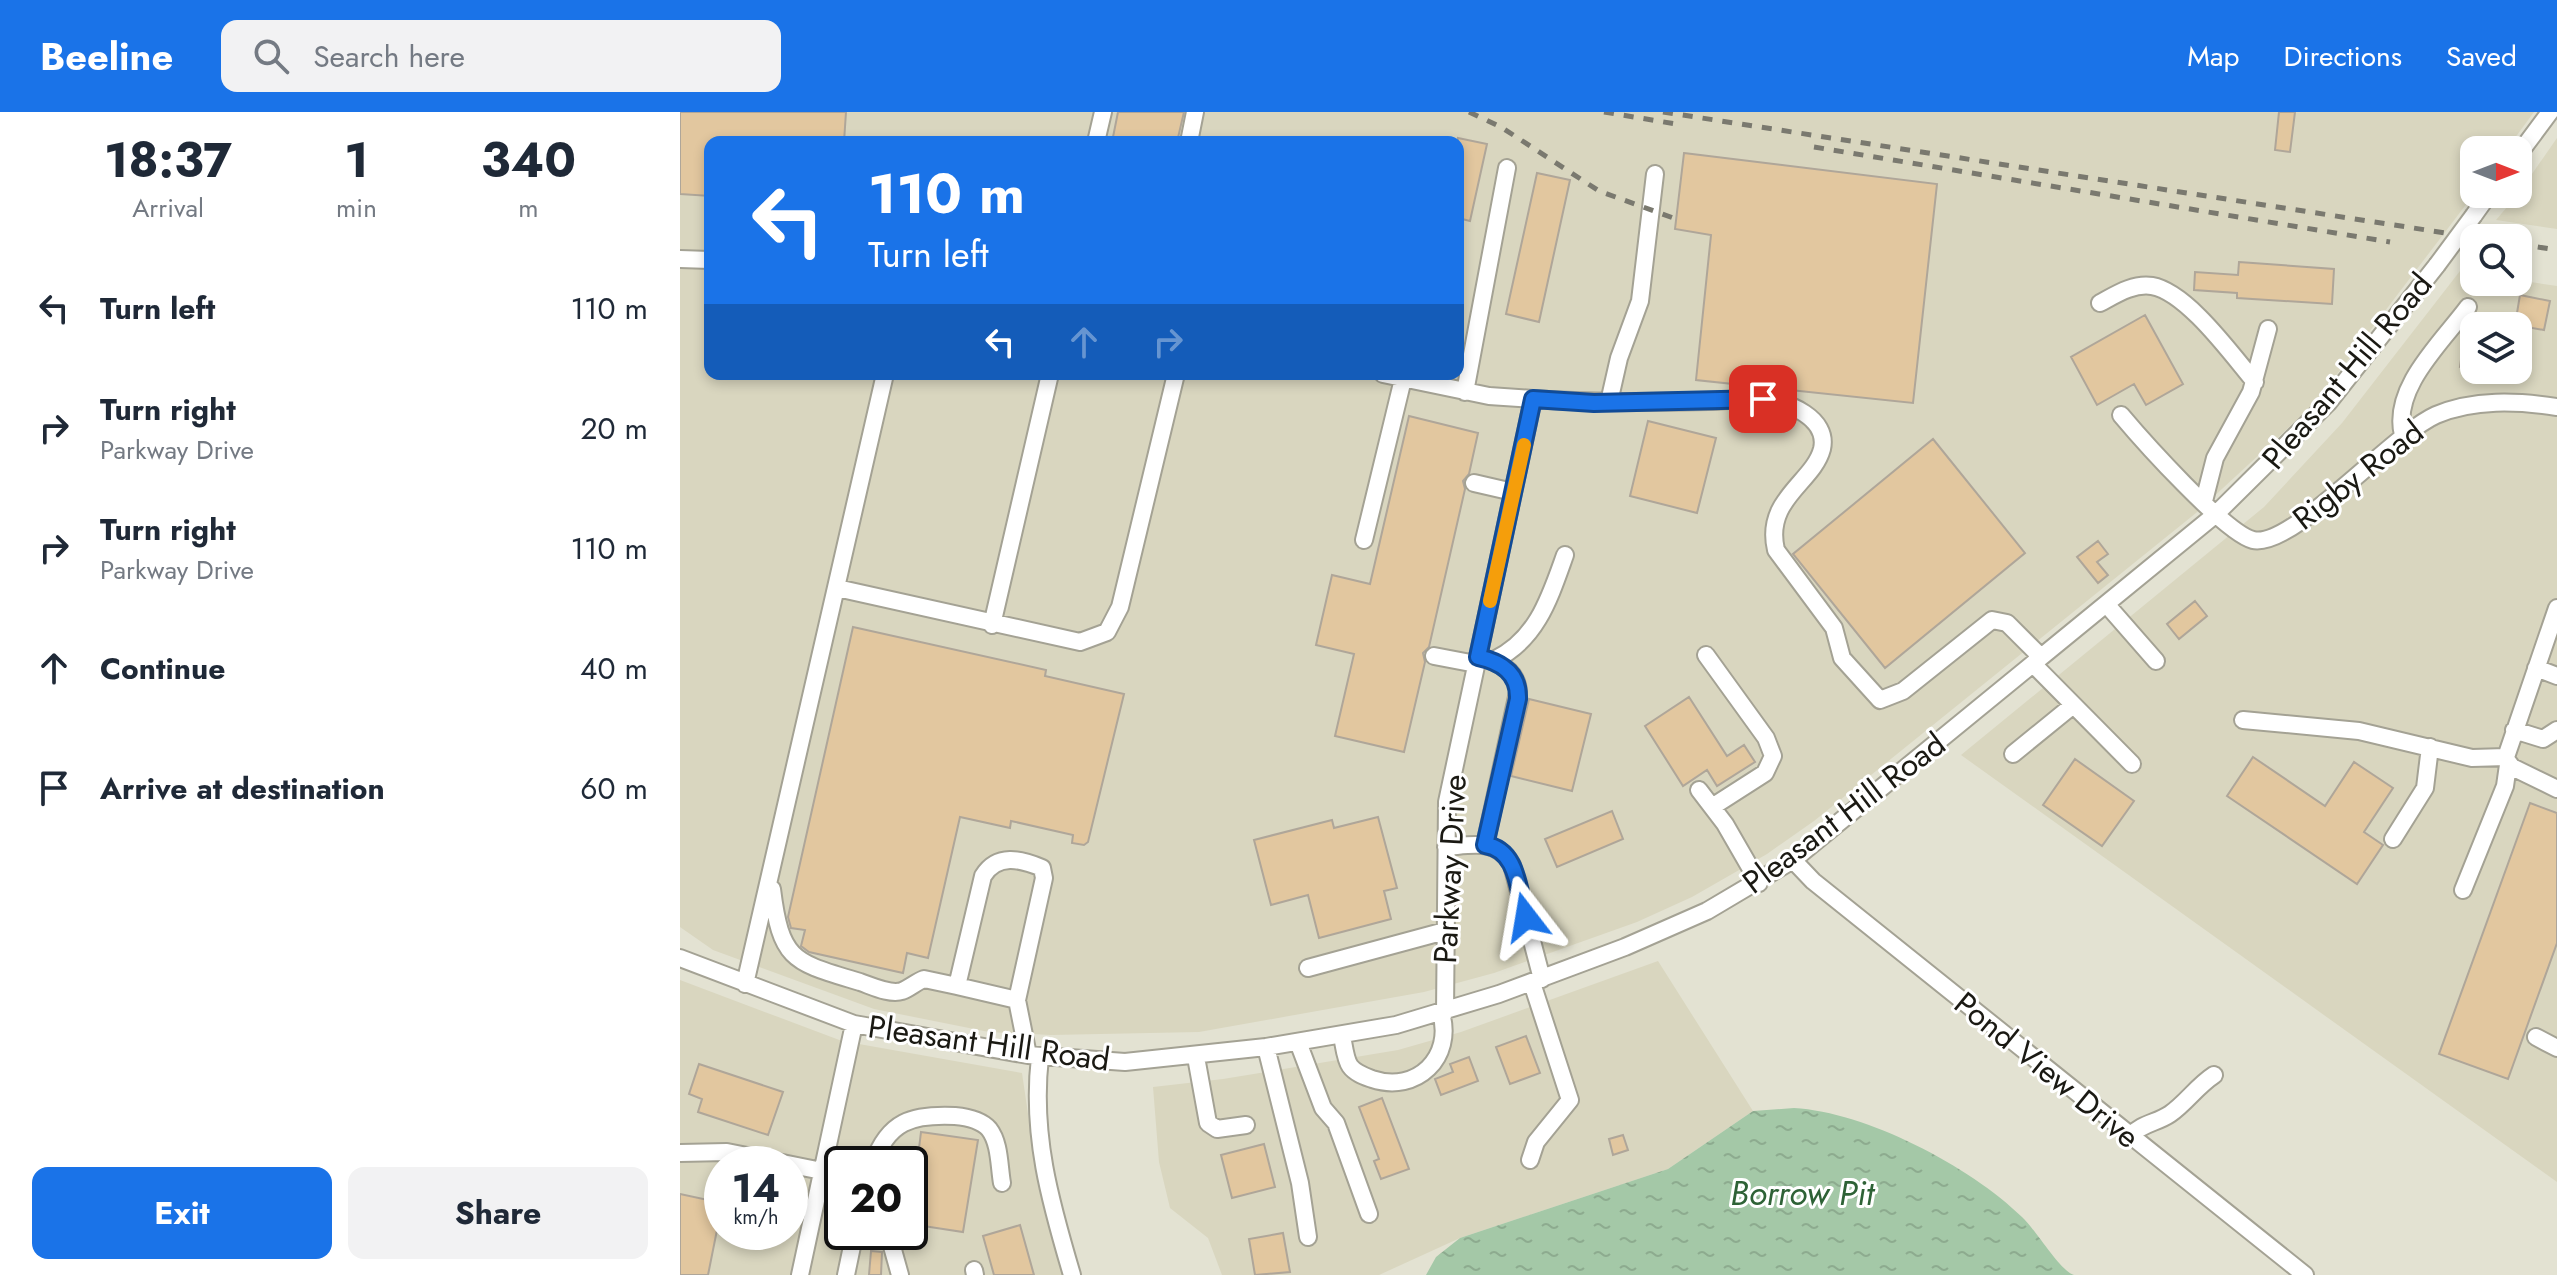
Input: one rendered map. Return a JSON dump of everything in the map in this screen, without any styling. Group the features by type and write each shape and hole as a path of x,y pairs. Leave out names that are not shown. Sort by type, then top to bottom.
{"street":[{"path":"1097,136 1103,112"},
{"path":"1190,136 1195,112"},
{"path":"2532,136 2550,112"},
{"path":"1465,392 1507,168"},
{"path":"1615,401 1619,358 1640,301 1655,174"},
{"name":"Pleasant Hill Road","path":"680,958 854,1024 1034,1056 1125,1062 1196,1057 1342,1036 1443,1013 1537,981 1707,911 1759,883 1793,860 2216,514 2328,403 2479,208"},
{"path":"680,259 704,260"},
{"path":"2100,303 2132,287 2149,285 2166,290 2209,329 2255,382"},
{"path":"2403,435 2401,415 2411,384 2468,307"},
{"path":"2204,501 2215,458 2255,382 2268,329"},
{"path":"745,984 884,380"},
{"path":"992,625 1049,380"},
{"path":"837,588 992,625 1080,642 1107,632 1120,607 1175,380"},
{"path":"1364,540 1403,380"},
{"path":"1408,380 1465,392 1533,399 1763,399 1809,415 1823,437 1822,451 1781,505 1772,536 1776,550 1834,628 1842,658 1880,700 1903,691 1992,620 2007,623 2072,706 2132,764"},
{"name":"Parkway Drive","path":"1342,1036 1348,1063 1354,1070 1381,1082 1401,1083 1425,1071 1441,1048 1446,1032 1443,1013 1447,802 1482,661 1533,399"},
{"name":"Rigby Road","path":"2121,415 2159,460 2216,514 2243,536 2259,541 2278,536 2305,518 2403,435 2429,419 2465,407 2506,403 2557,407"},
{"path":"1474,483 1513,492"},
{"path":"1482,661 1531,632 1549,600 1565,555"},
{"path":"2107,605 2156,661"},
{"path":"2463,890 2505,786 2514,730 2557,608"},
{"path":"1706,655 1766,738 1773,756 1765,773 1712,807"},
{"path":"1434,656 1482,661 1514,678 1518,699 1485,845"},
{"path":"2536,668 2557,676"},
{"path":"2013,754 2072,706"},
{"path":"2243,720 2359,731 2472,758 2507,761 2557,789"},
{"path":"2514,730 2543,739 2557,730"},
{"path":"2393,839 2425,788 2430,747"},
{"path":"1699,790 1759,883"},
{"path":"1446,847 1485,845 1499,848 1512,865 1537,981 1570,1100 1536,1142 1530,1160"},
{"path":"957,986 983,876 995,863 1023,860 1042,868 1044,878 1017,1000 1034,1056 1038,1142 1072,1275"},
{"name":"Pond View Drive","path":"1793,860 1813,881 2305,1275"},
{"path":"771,876 777,928 783,943 797,960 886,990 903,991 924,979 1017,1000"},
{"path":"1308,968 1445,931"},
{"path":"800,1275 854,1024"},
{"path":"2536,1037 2557,1048"},
{"path":"1298,1042 1323,1108 1336,1123 1369,1214"},
{"path":"1266,1047 1300,1183 1308,1237"},
{"path":"1196,1057 1208,1123 1217,1129 1246,1125"},
{"path":"2130,1136 2141,1126 2170,1114 2192,1091 2214,1075"},
{"path":"882,1146 889,1133 913,1117 961,1117 989,1129 996,1142 1002,1183"},
{"path":"680,1153 727,1152 824,1176"},
{"path":"846,1275 851,1250"},
{"path":"893,1250 900,1275"}],"shaded area":[{"path":"680,112 2534,112 2516,136 2460,136 2460,208 2463,208 2315,403 2196,513 1814,821 1767,854 1692,897 1637,922 1494,973 1424,992 1199,1032 1051,1035 989,1032 874,1009 713,950 680,927"},
{"path":"2557,138 2557,229 2496,220 2506,208 2532,208 2532,174"},
{"path":"2460,271 2460,296 2532,296 2532,282 2557,286 2557,1182 1961,755 2264,507 2342,423"},
{"path":"1658,961 1753,1111 1668,1169 1460,1238 1379,1275 1222,1275 1208,1238 1170,1208 1159,1162 1153,1087 1223,1079 1398,1050 1461,1032"},
{"path":"680,980 842,1041 1022,1073 1033,1148 1068,1275 680,1275"}],"water":[{"name":"Borrow Pit","path":"1794,1108 1853,1120 1916,1145 1946,1161 1975,1179 2022,1217 2062,1266 2074,1275 1426,1275 1436,1257 1460,1238 1668,1169 1753,1111"}],"building":[{"path":"680,112 846,112 844,136 704,136 704,196 680,194"},
{"path":"1118,112 1184,112 1178,136 1113,136"},
{"path":"2279,112 2295,112 2290,152 2275,150"},
{"path":"1464,139 1487,144 1470,221 1464,220"},
{"path":"1684,153 1937,184 1913,403 1696,380 1711,235 1675,229"},
{"path":"1537,173 1570,180 1539,322 1506,314"},
{"path":"2239,262 2334,269 2332,304 2237,298 2237,293 2194,290 2195,272 2238,275"},
{"path":"2520,296 2550,301 2544,330 2532,328 2532,312 2517,312"},
{"path":"2145,315 2183,384 2146,405 2134,384 2097,405 2071,357"},
{"path":"1409,416 1478,433 1469,474 1463,481 1465,489 1429,647 1423,653 1425,662 1404,752 1335,736 1354,654 1316,645 1332,575 1370,584"},
{"path":"1648,421 1716,438 1697,513 1630,496"},
{"path":"1933,439 2025,553 1885,668 1793,554"},
{"path":"2098,541 2108,554 2097,562 2108,575 2098,583 2077,557"},
{"path":"2195,601 2207,616 2179,639 2167,624"},
{"path":"853,627 1046,670 1045,676 1124,694 1088,842 1084,845 1072,843 1073,835 1011,821 1010,828 960,817 928,958 907,953 903,973 809,952 801,946 805,930 791,928 788,917"},
{"path":"1689,697 1727,756 1744,745 1755,762 1717,786 1707,770 1683,786 1645,726"},
{"path":"1529,699 1591,714 1572,791 1511,776"},
{"path":"2253,757 2325,806 2354,762 2393,788 2364,832 2383,845 2357,884 2227,796"},
{"path":"2075,759 2134,801 2102,846 2043,805"},
{"path":"2530,803 2557,813 2557,943 2508,1079 2439,1054"},
{"path":"1612,811 1623,839 1557,867 1545,839"},
{"path":"1378,817 1397,888 1384,891 1391,919 1319,938 1308,895 1271,905 1254,840 1332,820 1334,828"},
{"path":"1526,1036 1540,1073 1510,1084 1496,1047"},
{"path":"1469,1057 1478,1081 1441,1095 1435,1079 1453,1072 1450,1064"},
{"path":"699,1064 783,1092 768,1135 698,1112 702,1099 689,1094"},
{"path":"1382,1098 1409,1169 1381,1179 1374,1161 1379,1159 1359,1107"},
{"path":"921,1132 978,1140 963,1232 928,1227 928,1146 919,1146"},
{"path":"1623,1135 1628,1150 1613,1155 1609,1139"},
{"path":"1264,1144 1275,1187 1232,1198 1221,1155"},
{"path":"680,1194 704,1199 704,1250 713,1250 708,1275 680,1275"},
{"path":"1020,1225 1034,1275 994,1275 983,1236"},
{"path":"1283,1233 1290,1272 1255,1275 1249,1239"},
{"path":"871,1251 882,1252 881,1275 869,1275"}],"railway":[{"path":"1469,112 1501,127 1599,191 1676,219"},
{"path":"1604,112 1676,124"},
{"path":"1663,112 2460,235"},
{"path":"1814,147 2390,242"},
{"path":"2532,246 2557,250"}],"slow traffic":[{"path":"1490,601 1524,445"}],"route":[{"path":"1526,917 1506,853 1485,845 1518,699 1518,685 1506,669 1494,660 1478,657 1533,399 1594,403 1763,399"}]}
